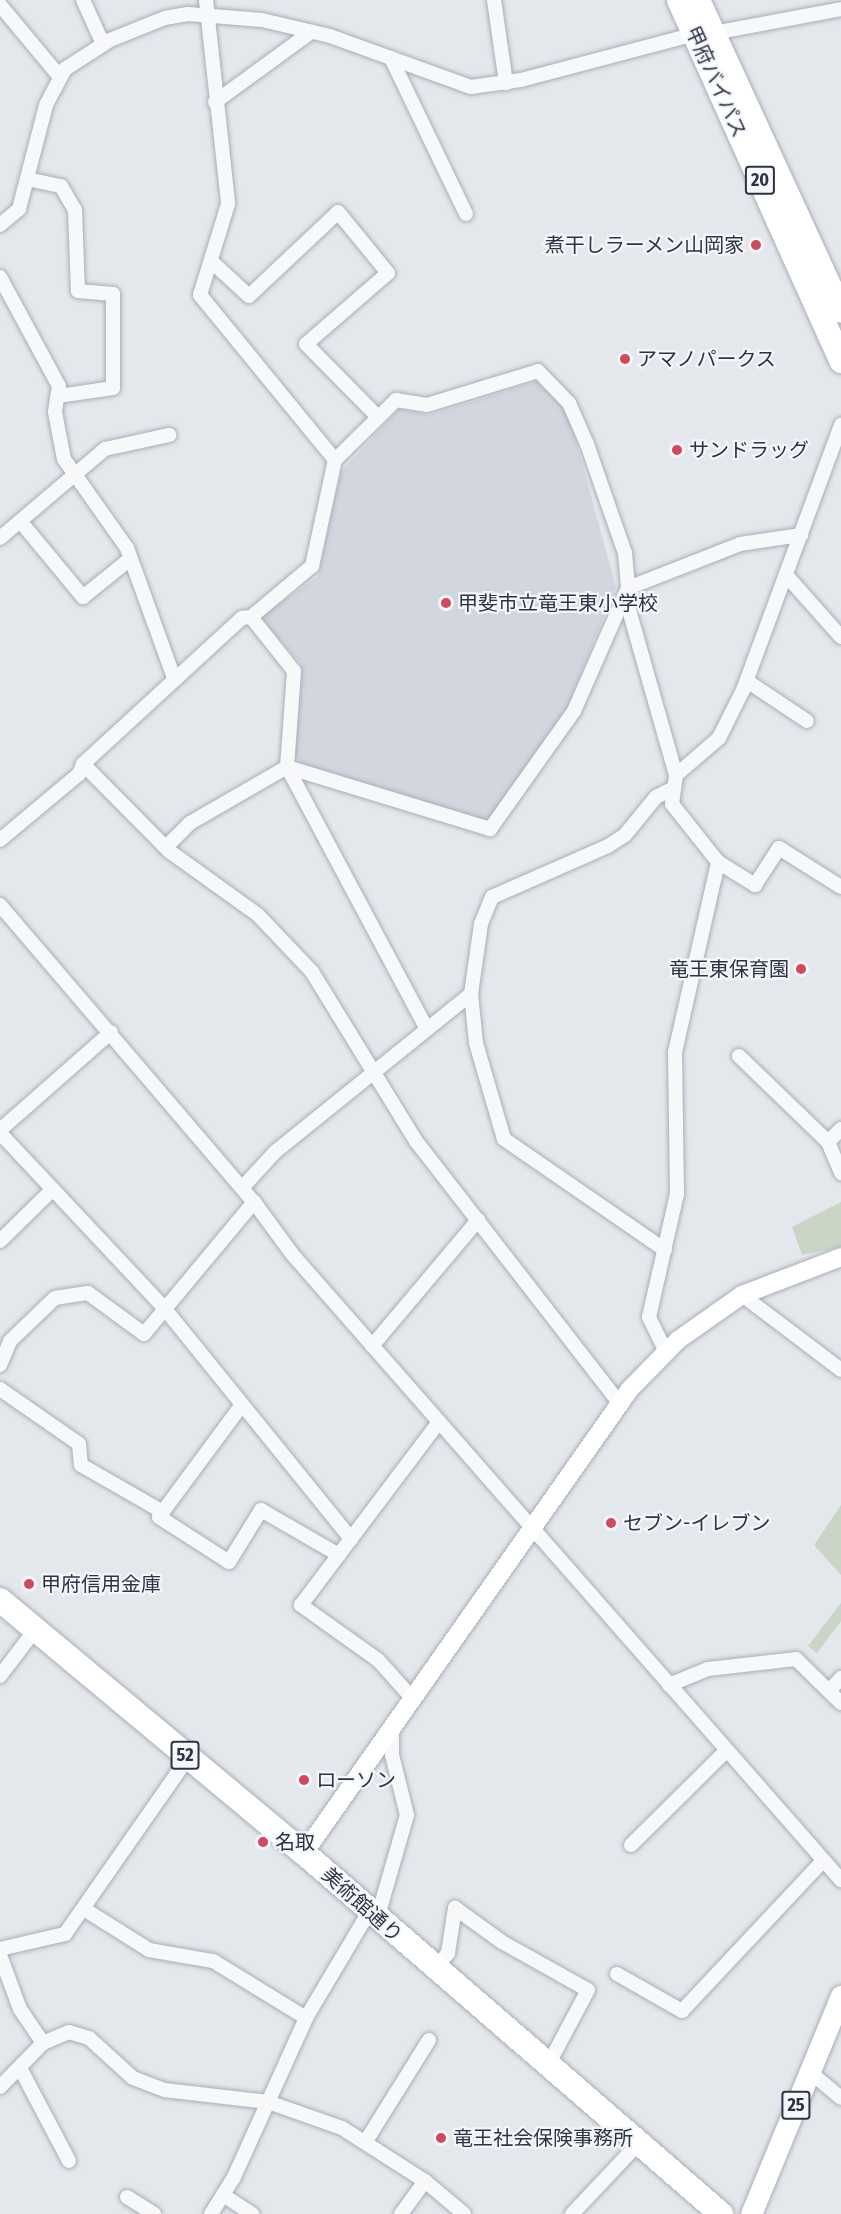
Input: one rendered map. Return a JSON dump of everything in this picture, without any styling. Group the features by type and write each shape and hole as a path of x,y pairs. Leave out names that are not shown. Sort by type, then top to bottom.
{"highway":[{"name":"甲府バイパス","path":"679,0 704,33 841,310"},
{"name":"甲府バイパス","path":"698,0 704,33 841,361"},
{"name":"美術館通り","path":"0,1600 304,1853 435,1969 549,2062 638,2144 721,2214"}],"main road":[{"name":"25","path":"751,2214 841,1996"}],"street":[{"path":"83,0 103,44"},
{"path":"206,0 215,102 228,204 200,295 335,460"},
{"path":"494,0 506,83"},
{"path":"0,5 60,77"},
{"path":"0,225 19,209 46,105 60,77 103,44 165,18 206,16 311,32 471,87 506,83 704,33 841,9"},
{"path":"215,102 311,32"},
{"path":"391,58 466,214"},
{"path":"27,179 61,186 75,210 78,291 113,294 113,388 57,396"},
{"path":"212,262 249,296 338,212 388,273 306,344 378,417"},
{"path":"0,277 59,386 55,412 63,459 130,559 174,678"},
{"path":"0,840 79,774 83,764 242,618 251,617 312,566 335,460 396,400 427,405 538,371 569,403 587,444 625,553 626,592 675,781 672,804 718,862 755,885 779,848 841,887"},
{"path":"665,1250 504,1139 476,1043 471,994 481,924 492,897 608,846 625,835 656,797 719,738 747,681 841,425"},
{"path":"0,538 105,449 169,435"},
{"path":"20,521 83,597 130,559"},
{"path":"166,847 190,823 287,768 490,829 574,711 626,592 740,544 801,535"},
{"path":"786,575 841,637"},
{"path":"251,617 294,671 287,768 427,1029"},
{"path":"747,681 807,721"},
{"path":"83,764 166,847 258,915 312,972 416,1141 619,1403"},
{"path":"666,1352 649,1317 677,1194 675,1052 718,862"},
{"path":"0,905 111,1032 372,1346 535,1526 726,1751 841,1880"},
{"path":"242,1188 275,1152 471,994"},
{"path":"111,1032 0,1131 165,1309 241,1406 351,1539"},
{"path":"739,1056 828,1142 841,1173"},
{"path":"828,1142 841,1129"},
{"path":"0,1241 53,1189"},
{"path":"0,1365 3,1347 55,1298 88,1293 144,1334 254,1202"},
{"path":"372,1346 478,1221"},
{"path":"304,1853 392,1732 619,1403 666,1352 742,1295 841,1257"},
{"path":"742,1295 841,1370"},
{"path":"0,1389 79,1444 81,1465 163,1512"},
{"path":"241,1406 159,1517 229,1562 261,1510 339,1555"},
{"path":"414,1700 378,1660 301,1605 439,1422"},
{"path":"0,1676 35,1630"},
{"path":"669,1685 708,1669 796,1659 841,1703"},
{"path":"829,1691 841,1677"},
{"path":"211,2214 223,2195 306,2018 373,1915 407,1815 392,1755 392,1732"},
{"path":"631,1845 726,1751"},
{"path":"43,2043 20,2009 0,1949 53,1941 84,1909 188,1758"},
{"path":"617,1974 682,2011 823,1861"},
{"path":"435,1969 448,1953 455,1908 502,1942 588,1990 549,2062"},
{"path":"84,1909 149,1950 213,1961 306,2018"},
{"path":"0,2087 43,2043 69,2032 89,2038 133,2078 164,2090 268,2102 366,2141 425,2181 464,2214"},
{"path":"366,2141 429,2040"},
{"path":"20,2068 69,2161"},
{"path":"810,2072 841,2098"},
{"path":"572,2214 638,2144"},
{"path":"401,2214 425,2181"},
{"path":"223,2195 252,2214"},
{"path":"127,2197 154,2214"}],"shaded area":[{"name":"甲斐市立竜王東小学校","path":"538,381 568,412 616,587 567,708 491,818 480,821 301,763 295,753 301,663 260,618 318,576 341,472 399,409 429,415"}],"green space":[{"path":"841,1202 841,1247 802,1255 792,1227"},
{"path":"841,1505 841,1575 814,1545"},
{"path":"841,1603 841,1621 817,1653 808,1646"}],"place":[{"name":"煮干しラーメン山岡家","path":"756,245"},
{"name":"アマノパークス","path":"625,359"},
{"name":"サンドラッグ","path":"677,450"},
{"name":"甲斐市立竜王東小学校","path":"446,603"},
{"name":"竜王東保育園","path":"801,969"},
{"name":"セブン-イレブン","path":"611,1523"},
{"name":"甲府信用金庫","path":"29,1584"},
{"name":"ローソン","path":"304,1780"},
{"name":"名取","path":"263,1842"},
{"name":"竜王社会保険事務所","path":"441,2138"}]}
